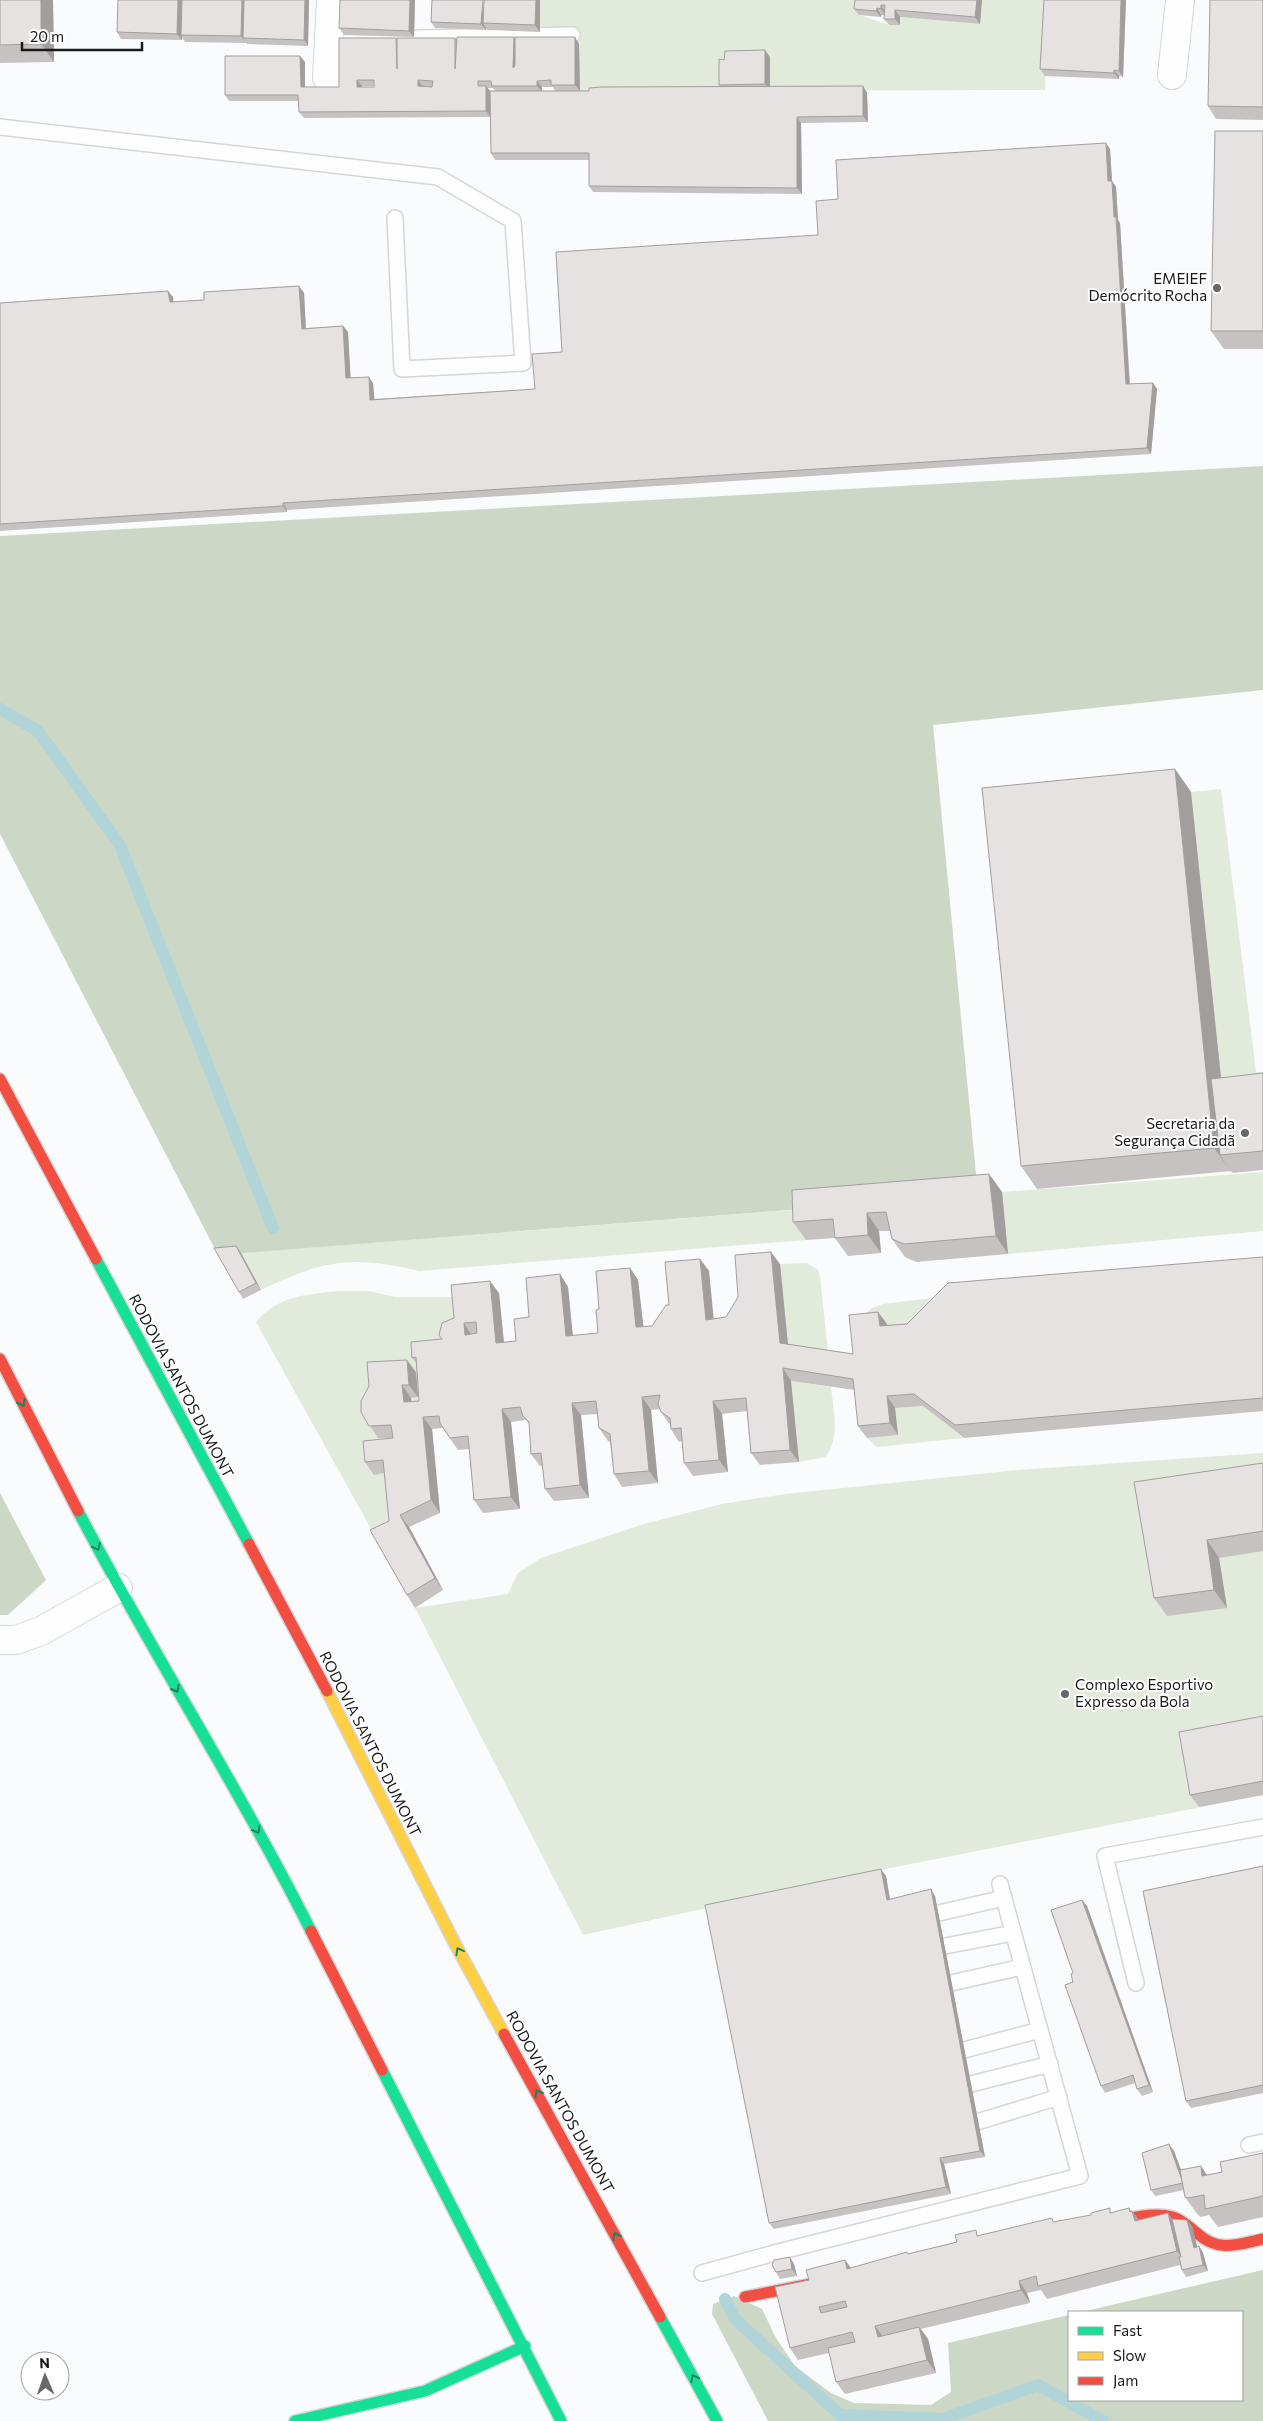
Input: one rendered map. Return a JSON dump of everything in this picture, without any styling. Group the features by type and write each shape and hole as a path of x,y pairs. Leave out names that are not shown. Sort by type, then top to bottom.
{"main road":[{"name":"RODOVIA SANTOS DUMONT","path":"0,1079 304,1646 454,1942 717,2421"},
{"path":"0,1360 118,1588 285,1879 525,2346 561,2421"},
{"path":"1085,2228 1144,2216 1170,2216 1180,2220 1206,2241 1215,2245 1229,2246 1263,2239"},
{"path":"745,2297 823,2282"},
{"path":"295,2421 425,2391 525,2346"}],"street":[{"path":"327,78 334,40 331,0"},
{"path":"1172,75 1180,0"},
{"path":"0,1640 16,1640 41,1631 118,1588"}],"lane":[{"path":"407,38 572,35"},
{"path":"0,127 438,177 513,221 523,363 402,369 395,218"},
{"path":"1136,1983 1105,1856 1263,1827"},
{"path":"702,2273 1080,2176 1002,1891 939,1914"},
{"path":"945,1946 1013,1933"},
{"path":"951,1982 1022,1967"},
{"path":"964,2050 1040,2030"},
{"path":"971,2084 1050,2064"},
{"path":"977,2122 1059,2097"}],"green space":[{"path":"540,0 860,0 859,15 889,25 899,25 900,17 980,24 982,0 1048,0 1045,90 580,91 579,44 540,32"},
{"path":"1263,466 1263,690 933,725 978,1195 218,1255 0,834 0,536"},
{"path":"1221,789 1256,1072 1263,1072 1263,1093 1223,1097 1191,792"},
{"path":"1263,1172 1263,1231 1008,1254 1002,1192"},
{"path":"805,1209 806,1240 419,1271 374,1263 338,1263 303,1272 261,1290 241,1253"},
{"path":"807,1263 818,1270 820,1276 829,1362 789,1355 780,1264"},
{"path":"338,1291 369,1291 395,1297 460,1297 463,1331 428,1406 413,1415 411,1398 416,1372 370,1424 378,1438 400,1438 374,1474 391,1472 398,1534 379,1543 256,1322 274,1306 283,1301 304,1295"},
{"path":"957,1295 888,1339 887,1324 863,1316 872,1308 883,1304"},
{"path":"791,1381 831,1387 835,1424 833,1441 825,1457 799,1462"},
{"path":"923,1406 963,1438 877,1447 867,1438 898,1435 895,1408"},
{"path":"1263,1453 1263,1795 895,1867 583,1935 415,1608 508,1594 518,1573 541,1558 644,1524 722,1504 785,1494 1018,1470"},
{"path":"0,1493 46,1580 8,1615 0,1615"},
{"path":"1263,2270 1263,2421 768,2421 712,2314 713,2304 734,2296 762,2309 776,2338 795,2366 831,2393 854,2403 931,2405 951,2392 948,2343 1068,2315 1068,2401 1243,2401 1243,2311 1085,2311"}],"building":[{"path":"0,0 41,0 41,44 0,45"},
{"path":"118,0 178,0 177,34 117,32"},
{"path":"182,0 242,0 241,36 181,35"},
{"path":"244,0 305,0 304,40 243,38"},
{"path":"340,0 410,0 409,31 339,28"},
{"path":"432,0 483,0 481,24 431,22"},
{"path":"484,0 536,0 535,25 483,23"},
{"path":"855,0 977,0 975,17 895,10 895,19 884,19 885,5 881,5 881,9 877,8 876,11 854,9"},
{"path":"1044,0 1121,0 1119,71 1114,70 1114,73 1040,69"},
{"path":"1210,0 1263,0 1263,107 1208,106"},
{"path":"457,37 514,37 513,68 515,66 515,37 575,37 575,85 551,85 551,80 537,81 537,86 492,86 491,81 478,81 478,86 486,86 486,111 299,112 298,95 225,95 225,56 300,56 301,87 339,87 339,38 396,38 397,69 397,38 455,38 455,69","holes":["357,80 374,80 374,87 357,87","418,80 433,81 432,87 418,86"]},
{"path":"765,50 765,84 719,85 719,59 724,60 725,51"},
{"path":"863,86 863,116 797,117 797,188 589,186 589,153 491,153 490,91 589,91 589,88 602,87"},
{"path":"1215,131 1263,131 1263,331 1211,331"},
{"path":"1106,143 1108,181 1112,181 1114,217 1116,217 1126,384 1153,383 1147,448 283,503 283,506 0,524 0,303 168,291 170,302 204,300 204,292 299,286 302,329 343,326 346,378 369,377 370,400 535,389 532,354 562,352 556,252 818,235 816,201 838,199 836,160"},
{"path":"1175,769 1214,1148 1021,1166 982,788"},
{"path":"1263,1073 1263,1151 1220,1155 1211,1079"},
{"path":"989,1174 996,1236 904,1244 892,1239 886,1212 867,1213 868,1235 835,1238 833,1219 793,1222 792,1190"},
{"path":"236,1246 256,1283 239,1292 214,1248"},
{"path":"771,1252 780,1343 853,1354 849,1315 878,1312 880,1326 907,1324 948,1283 1263,1257 1263,1398 955,1425 914,1394 887,1396 890,1423 858,1426 853,1379 783,1368 790,1450 751,1453 746,1398 713,1401 719,1460 684,1463 681,1428 671,1429 670,1418 661,1412 658,1404 660,1395 642,1397 649,1471 614,1474 610,1434 599,1428 596,1401 572,1403 580,1485 545,1489 541,1453 531,1454 529,1422 523,1416 520,1407 502,1409 511,1497 474,1500 468,1436 450,1438 440,1423 439,1416 423,1417 431,1500 400,1515 435,1578 407,1595 370,1530 389,1521 383,1460 365,1462 363,1441 393,1438 391,1425 369,1426 361,1412 361,1401 369,1386 367,1362 407,1360 409,1385 402,1385 404,1402 419,1401 416,1357 412,1358 411,1342 442,1339 439,1335 442,1323 454,1318 451,1285 490,1281 496,1343 516,1341 514,1319 529,1317 526,1278 560,1274 566,1336 598,1333 596,1310 599,1309 596,1271 630,1268 636,1327 652,1326 666,1305 669,1305 665,1262 700,1259 706,1320 726,1317 738,1297 735,1255","holes":["476,1322 477,1333 465,1335 464,1323"]},
{"path":"1263,1463 1263,1531 1207,1540 1214,1590 1154,1598 1134,1482"},
{"path":"1263,1716 1263,1781 1190,1795 1179,1732"},
{"path":"1263,1866 1263,2085 1186,2101 1143,1891"},
{"path":"881,1869 887,1900 931,1889 980,2151 940,2158 946,2187 769,2223 705,1905"},
{"path":"1082,1900 1149,2085 1137,2089 1133,2075 1101,2086 1065,1985 1073,1982 1071,1974 1073,1973 1051,1910"},
{"path":"1169,2144 1183,2183 1151,2190 1142,2153"},
{"path":"1263,2153 1263,2196 1205,2209 1204,2195 1185,2197 1180,2170 1201,2166 1202,2176 1222,2172 1220,2162"},
{"path":"1110,2208 1110,2213 1129,2208 1135,2221 1168,2213 1177,2251 1038,2286 1036,2276 1019,2281 1021,2290 875,2326 878,2337 919,2327 927,2360 836,2382 828,2348 855,2342 852,2332 790,2348 775,2287 809,2280 806,2270 845,2260 847,2269 907,2252 908,2254 957,2242 955,2235 976,2230 977,2236 1052,2218 1053,2222 1091,2215 1091,2213","holes":["845,2301 847,2307 821,2313 819,2307"]},
{"path":"1172,2219 1187,2220 1194,2248 1199,2246 1203,2265 1182,2270 1179,2257 1181,2257"},
{"path":"790,2257 792,2269 776,2272 772,2265 774,2260"}],"waterway":[{"path":"0,709 38,731 120,845 273,1228"},
{"path":"725,2299 735,2319 840,2415 943,2419 1038,2385 1103,2421"}],"traffic: fast":[{"path":"96,1259 249,1544"},
{"path":"78,1511 106,1564 255,1825 311,1931"},
{"path":"382,2070 561,2421"},
{"path":"660,2317 717,2421"},
{"path":"295,2421 425,2391 525,2346"}],"traffic: slow":[{"path":"327,1691 454,1942 504,2034"}],"traffic: jam":[{"path":"0,1079 96,1259"},
{"path":"0,1359 78,1511"},
{"path":"249,1544 327,1691"},
{"path":"311,1931 382,2070"},
{"path":"504,2034 660,2317"},
{"path":"1101,2225 1137,2217 1164,2215 1180,2220 1214,2244 1229,2246 1263,2239"},
{"path":"745,2297 811,2284"}],"place":[{"name":"EMEIEF Demócrito Rocha","path":"1217,288"},
{"name":"Secretaria da Segurança Cidadã","path":"1245,1133"},
{"name":"Complexo Esportivo Expresso da Bola","path":"1065,1694"}]}
